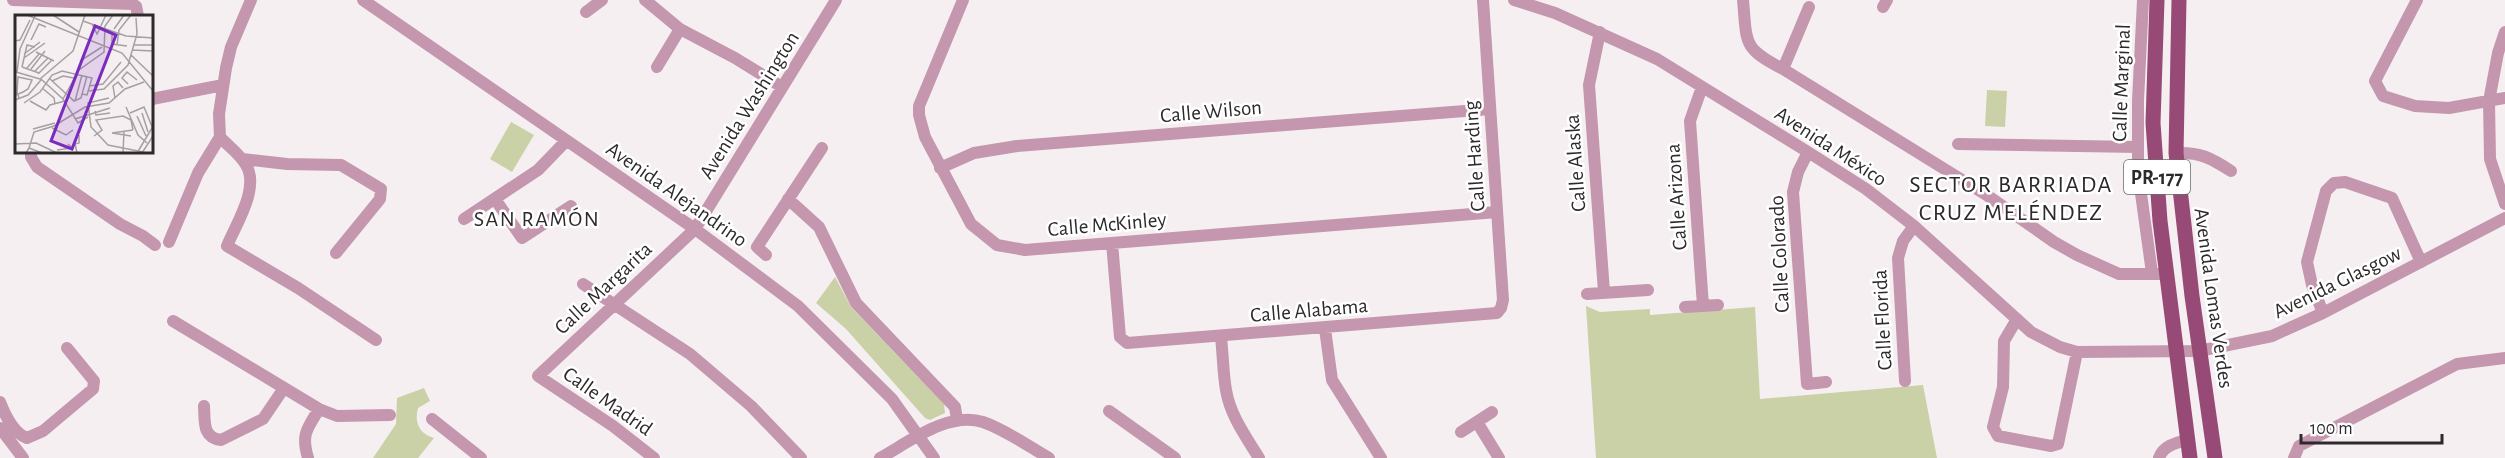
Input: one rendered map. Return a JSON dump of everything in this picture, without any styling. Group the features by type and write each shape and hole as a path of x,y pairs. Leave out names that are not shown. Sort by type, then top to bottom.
{"main road":[{"name":"Avenida Lomas Verdes","path":"2157,0 2153,123 2159,274 2176,353 2190,458"},
{"name":"Avenida Lomas Verdes","path":"2179,0 2176,153 2199,351 2215,458"}],"street":[{"path":"13,0 132,4 136,6 138,15"},
{"path":"169,242 198,173 219,137 219,114 231,47 251,0"},
{"name":"Avenida Alejandrino","path":"363,0 695,230 798,306 892,399 934,458"},
{"path":"586,12 602,0"},
{"path":"645,0 680,29 735,58 782,87"},
{"name":"Avenida Washington","path":"695,230 836,0"},
{"name":"Calle McKinley","path":"963,0 919,106 919,116 925,137 971,224 996,244 1025,250 1497,212"},
{"name":"Calle Harding","path":"1483,0 1502,308"},
{"name":"Avenida México","path":"1514,0 1555,13 1658,59 1866,189 1914,226 2041,338 2077,352 2176,353"},
{"path":"1743,0 1747,38 1758,56 1783,69 1988,196 2054,242 2077,255 2119,274 2159,274"},
{"name":"Calle Marginal","path":"2144,0 2138,147 2140,201 2159,274"},
{"path":"2417,0 2375,81 2383,96 2415,106 2449,108 2505,98"},
{"path":"1783,69 1809,7"},
{"path":"657,67 680,29"},
{"name":"Calle Alaska","path":"1600,32 1589,85 1604,292"},
{"path":"2505,32 2498,53 2489,101 2490,159 2505,204"},
{"path":"153,99 223,85"},
{"name":"Calle Arizona","path":"1702,87 1690,121 1703,306"},
{"name":"Calle Wilson","path":"940,168 974,153 1017,146 1490,109"},
{"path":"219,137 242,159 249,172 249,190 227,246 298,288 376,340"},
{"path":"464,219 538,171 566,141"},
{"path":"1958,144 2138,147"},
{"path":"766,255 758,247 822,148"},
{"name":"Calle Colorado","path":"1808,152 1798,172 1793,192 1807,384 1826,382"},
{"path":"2176,153 2194,152 2232,171"},
{"path":"31,153 31,158 37,167 155,245"},
{"path":"242,159 287,164 341,165 381,189 380,199 336,253"},
{"path":"2323,313 2312,285 2307,262 2326,191 2333,183 2345,182 2392,198 2421,262"},
{"path":"495,199 522,238 571,206"},
{"path":"789,199 819,228 856,303 956,407 957,420"},
{"name":"Avenida Glasgow","path":"2176,353 2199,351 2272,336 2323,313 2505,218"},
{"name":"Calle Florida","path":"1905,381 1898,258 1903,242 1914,226"},
{"name":"Calle Margarita","path":"538,376 695,230"},
{"name":"Calle Alabama","path":"1112,243 1120,337 1127,344 1497,313 1502,308"},
{"path":"583,284 690,354 751,406 801,458"},
{"path":"1587,294 1648,290"},
{"path":"1685,307 1718,305"},
{"path":"2017,319 2004,341 2003,387 1993,427 1998,436 2051,446 2058,444 2077,352"},
{"path":"173,321 319,409 337,416 390,415"},
{"path":"1324,329 1332,380 1381,458"},
{"path":"1221,337 1226,390 1231,406 1238,423 1259,458"},
{"path":"1,407 15,430 27,438 43,431 93,389 94,381 67,348"},
{"path":"2297,452 2457,364 2505,358"},
{"name":"Calle Madrid","path":"538,376 613,426 654,458"},
{"path":"204,406 205,430 211,437 221,440 263,419 284,388"},
{"path":"308,458 303,442 307,429 319,409"},
{"path":"1109,411 1175,458"},
{"path":"1461,432 1492,412"},
{"path":"432,419 481,458"},
{"path":"880,458 919,436 957,420 982,422 1049,458"},
{"path":"1476,422 1499,458"},
{"path":"0,428 23,458"},
{"path":"2158,458 2161,451 2168,446 2187,440"}],"green space":[{"path":"1987,90 2007,91 2005,127 1985,126"},
{"path":"511,122 534,135 512,172 490,159"},
{"path":"835,277 851,307 944,404 945,413 930,420 925,418 846,329 816,303"},
{"path":"1586,306 1600,312 1650,309 1650,315 1755,307 1760,399 1923,385 1937,458 1596,458"},
{"path":"424,388 430,401 418,408 417,423 425,434 434,438 418,458 373,458 396,424 397,398"}],"district":[{"name":"SECTOR BARRIADA CRUZ MELÉNDEZ","path":"2011,198"},
{"name":"SAN RAMÓN","path":"537,218"}]}
